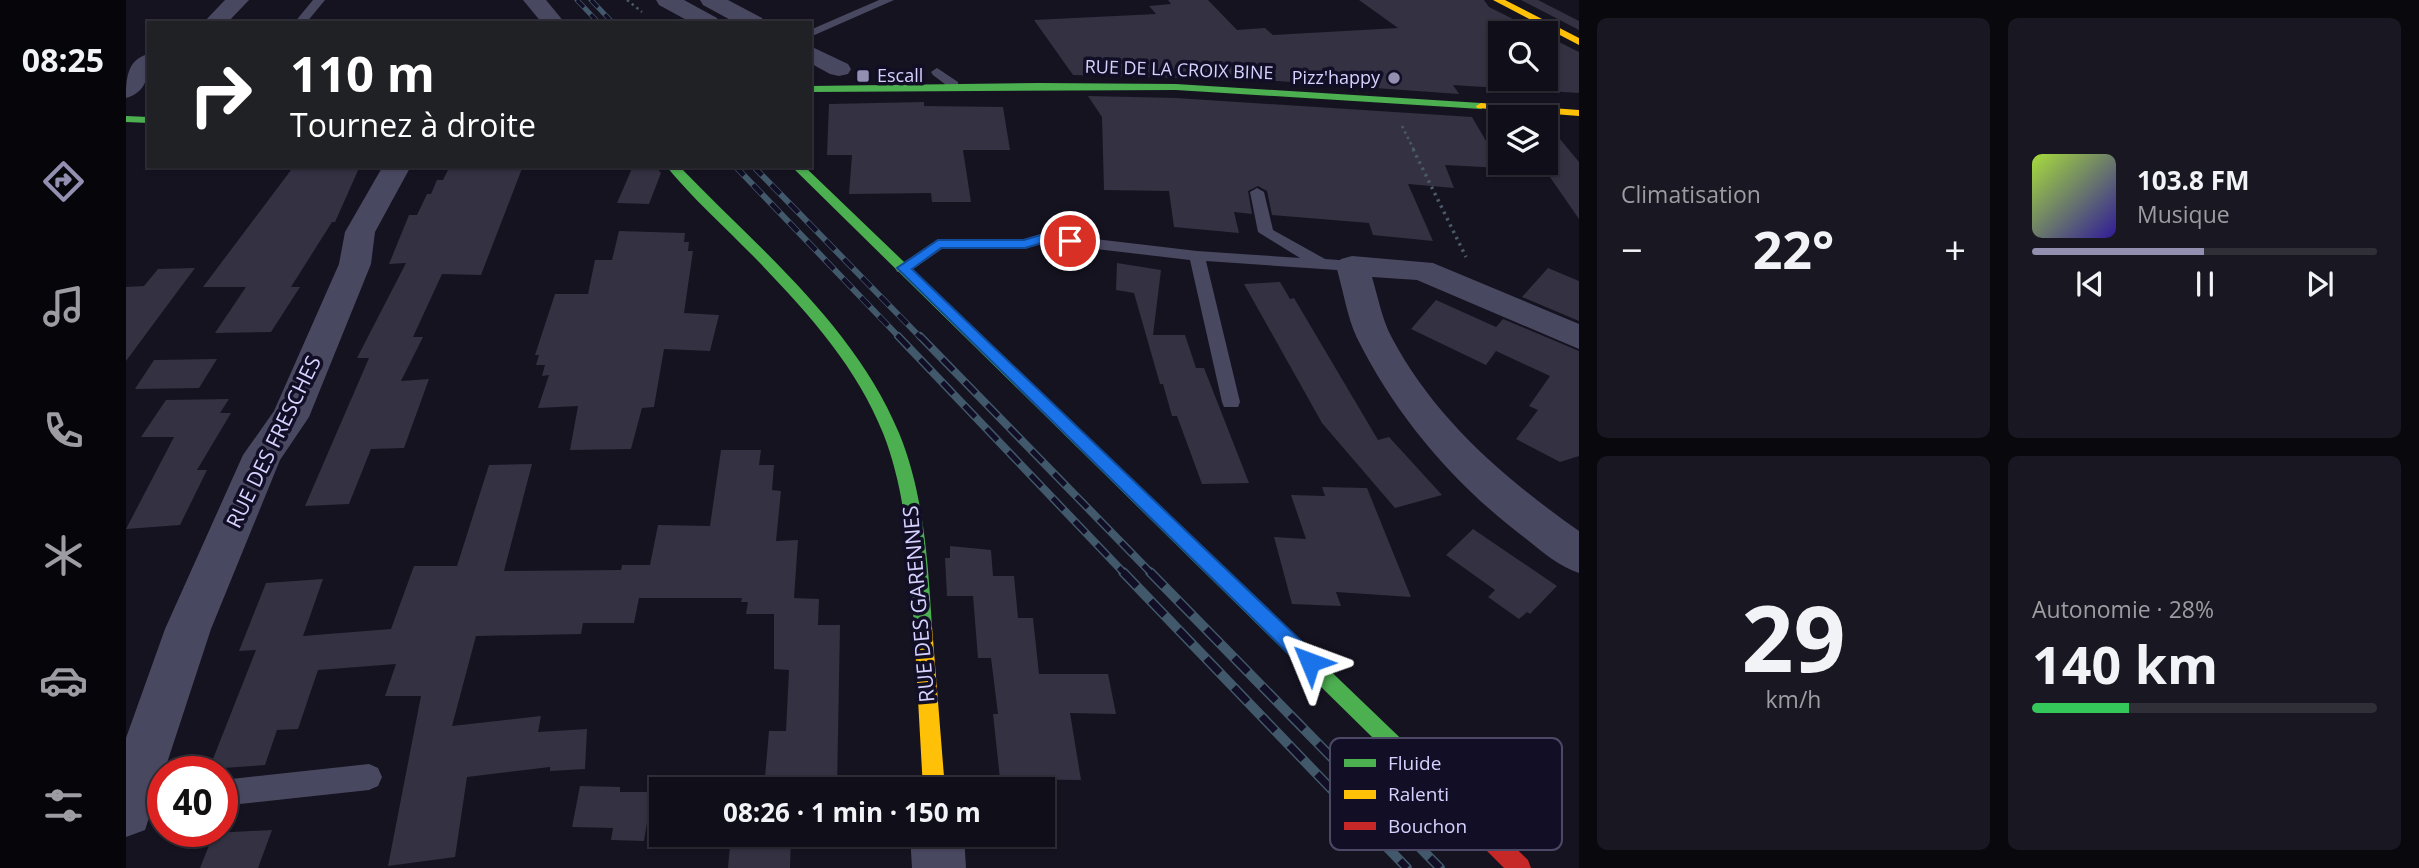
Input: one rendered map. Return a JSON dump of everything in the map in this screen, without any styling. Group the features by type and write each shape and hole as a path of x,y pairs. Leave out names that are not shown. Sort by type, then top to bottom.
{"street":[{"path":"216,21 238,0"},
{"path":"534,0 552,21"},
{"path":"667,0 705,21"},
{"path":"710,0 750,21"},
{"path":"1498,0 1579,42"},
{"path":"812,60 818,80"},
{"path":"126,90 147,64"},
{"name":"RUE DE LA CROIX BINE","path":"818,80 945,80 1178,87 1579,113"},
{"path":"126,118 147,102"},
{"path":"126,118 147,120"},
{"name":"RUE DES FRESCHES","path":"139,804 188,629 263,455 290,417 300,394 355,264 360,232 396,168"},
{"name":"RUE DES GARENNES","path":"674,168 827,331 859,372 884,415 905,471 916,525 933,777"},
{"path":"799,168 1386,738"},
{"path":"1579,337 1422,270 1338,265 1397,378 1465,464 1518,510 1579,555"},
{"path":"938,847 939,868"},
{"path":"1501,850 1520,868"}],"lane":[{"path":"302,21 319,0"},
{"path":"812,33 888,0"},
{"path":"1256,192 1266,232 1338,265"},
{"path":"903,268 938,244 1025,244 1044,238 1197,256 1338,265"},
{"path":"1197,256 1231,402"},
{"path":"238,791 369,777"}],"path":[{"path":"1388,99 1485,295"}],"building":[{"path":"1168,0 1208,0 1237,30 1265,28 1273,35 1398,28 1359,0 1484,0 1489,7 1517,21 1488,21 1488,87 1453,85 1459,94 1277,81 1073,75 1034,20 1156,14 1149,6 1171,4"},
{"path":"1521,0 1538,0 1579,21 1579,30"},
{"path":"1558,42 1579,52 1579,93 1548,91 1558,91"},
{"path":"1088,96 1176,98 1472,117 1488,144 1488,167 1445,165 1454,188 1408,184 1433,241 1373,235 1369,223 1272,215 1267,191 1258,186 1248,191 1252,214 1234,212 1239,233 1174,227 1169,191 1104,190 1102,117"},
{"path":"924,102 924,106 1003,107 1010,150 963,150 971,202 932,202 931,193 849,194 852,155 827,155 829,104"},
{"path":"1558,137 1579,162 1579,219 1548,175 1558,175"},
{"path":"292,168 359,168 335,222 332,222 291,287 300,287 271,332 215,333 246,287 203,287"},
{"path":"449,168 522,168 481,275 442,274 413,337 423,337 401,381 429,379 404,448 371,449 349,504 305,506 369,358 357,358 406,263 389,264 409,215 417,215 437,180 443,180"},
{"path":"632,168 657,168 661,173 649,204 617,203"},
{"path":"619,231 685,233 684,242 689,242 688,251 693,251 684,313 719,315 710,351 664,349 654,407 642,408 631,449 570,450 578,406 538,408 549,375 542,376 545,365 536,365 539,355 535,355 555,294 588,294 595,260 612,260"},
{"path":"1117,263 1161,270 1153,335 1185,335 1196,368 1204,368 1249,483 1202,484 1177,416 1172,416 1163,384 1160,384 1134,293 1116,290"},
{"path":"195,268 126,361 126,287 144,286 158,269"},
{"path":"1548,268 1579,281 1579,321 1522,297"},
{"path":"1280,282 1290,299 1294,298 1378,440 1389,437 1442,495 1395,508 1322,423 1244,284"},
{"path":"1436,300 1496,327 1503,319 1579,351 1579,456 1560,462 1516,439 1538,410 1529,406 1550,376 1496,351 1486,365 1411,329"},
{"path":"217,359 199,388 135,389 154,360"},
{"path":"229,399 220,413 231,413 197,470 207,470 180,525 126,529 174,437 141,437 166,400"},
{"path":"721,450 761,450 759,465 774,465 772,490 781,491 776,541 798,540 794,598 819,599 818,625 840,625 837,777 765,777 769,731 786,731 789,670 774,669 774,614 746,614 748,602 741,602 742,598 639,598 634,623 583,623 581,634 476,636 452,726 541,716 538,732 587,729 585,769 550,771 550,767 467,777 455,857 388,866 421,696 385,696 396,664 318,670 298,729 277,730 265,765 238,767 238,756 214,756 256,650 239,651 266,583 323,579 303,636 391,629 414,566 457,566 489,465 532,464 504,571 621,570 622,565 650,565 658,525 710,526"},
{"path":"1322,487 1367,488 1411,597 1336,592 1341,606 1292,604 1274,537 1306,539 1291,495 1325,496"},
{"path":"1473,529 1557,586 1530,614 1527,612 1519,619 1488,597 1495,590 1446,555"},
{"path":"950,546 991,550 993,576 1014,576 1018,618 1033,618 1039,674 1108,674 1116,714 1070,713 1081,780 1000,777 993,714 998,714 991,658 978,658 973,596 947,596 945,558 950,558"},
{"path":"580,786 620,787 620,792 649,792 644,841 611,840 613,828 572,827"},
{"path":"272,830 258,868 200,868 208,847 238,847 238,832"},
{"path":"730,847 791,847 790,868 728,868"}],"railway":[{"path":"577,0 596,20"},
{"path":"591,0 611,21"},
{"path":"737,168 900,338"},
{"path":"755,168 921,338"},
{"path":"898,336 1125,574"},
{"path":"920,336 1152,574"},
{"path":"1123,572 1330,788"},
{"path":"1150,572 1330,756"},
{"path":"1390,850 1407,868"},
{"path":"1422,850 1440,868"}],"traffic: fast":[{"path":"812,89 1176,87 1481,106"},
{"path":"126,119 147,120"},
{"path":"674,168 763,258 824,325 874,396 891,433 906,480 917,553 923,627"},
{"path":"799,168 1387,738"}],"traffic: slow":[{"path":"1498,0 1579,42"},
{"path":"1481,106 1579,113"},
{"path":"923,627 933,777"}],"traffic: jam":[{"path":"1502,850 1520,868"}],"place":[{"name":"Escall","path":"863,76"},
{"name":"Pizz'happy","path":"1394,78"}],"route":[{"path":"1070,241 1044,238 1025,244 938,244 903,268 1310,662"}]}
